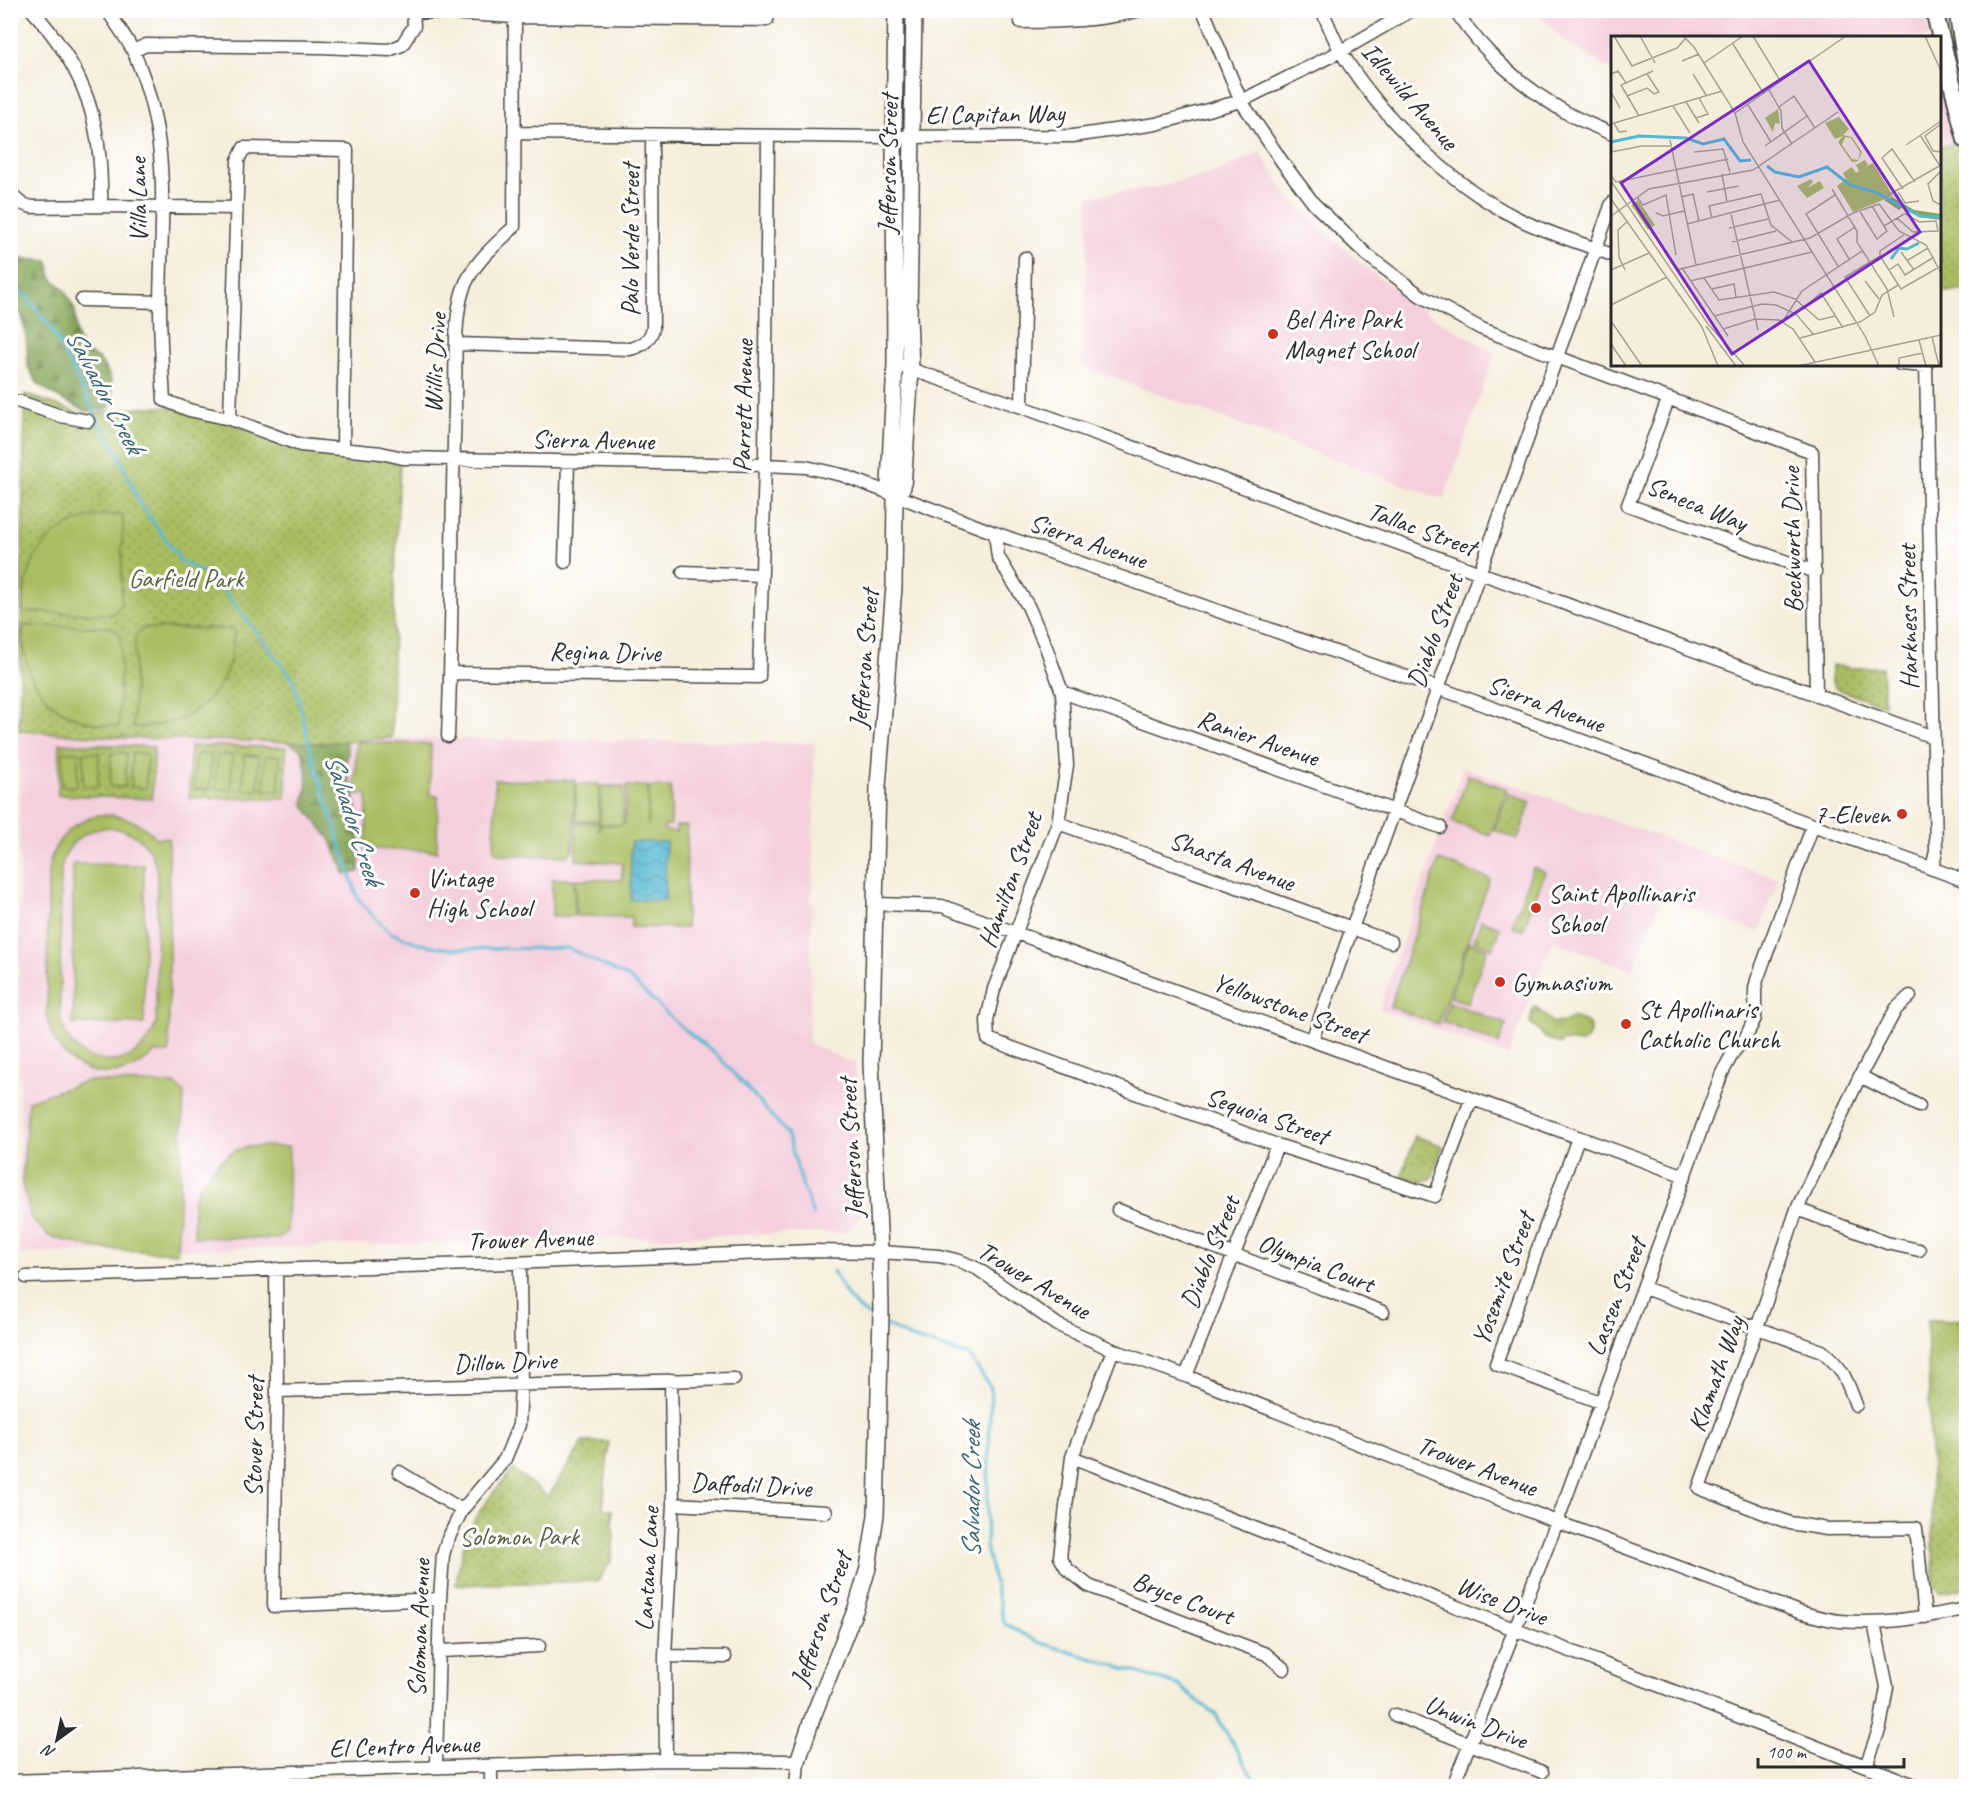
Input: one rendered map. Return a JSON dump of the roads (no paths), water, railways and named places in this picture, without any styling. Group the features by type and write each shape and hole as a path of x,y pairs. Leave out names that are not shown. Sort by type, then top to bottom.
{"highway":[{"path":"1934,10 1940,36"},
{"path":"1957,10 1966,63"},
{"path":"1941,38 1966,140"}],"main road":[{"name":"Jefferson Street","path":"798,1761 812,1719 850,1626 868,1568 876,1515 881,1312 872,1064 878,786 894,587 895,494 889,484 895,364 896,10"},
{"name":"Jefferson Street","path":"895,494 903,487 911,369 909,316 914,10"}],"street":[{"path":"32,10 67,56 82,83 89,102 99,144 102,172 101,206"},
{"name":"Villa Lane","path":"107,10 133,51 150,99 160,144 163,207 160,302 164,400"},
{"path":"1021,10 1021,22 1113,18 1140,10"},
{"name":"Beckworth Drive","path":"1203,10 1241,101 1282,163 1314,204 1367,255 1421,296 1482,329 1812,453 1816,695"},
{"name":"Idlewild Avenue","path":"1322,10 1341,51 1374,96 1415,144 1463,186 1515,217 1611,255"},
{"name":"El Capitan Way","path":"515,133 894,137 1073,136 1156,124 1241,101 1341,51 1412,10"},
{"path":"1455,10 1466,27 1496,59 1529,88 1567,113 1611,134"},
{"path":"133,51 146,45 390,50 402,45 414,26 413,11 515,14 767,15"},
{"name":"Willis Drive","path":"448,736 451,673 453,460 459,307 467,279 514,226 515,14"},
{"name":"Palo Verde Street","path":"457,344 630,349 644,343 650,337 653,329 652,135"},
{"name":"Parrett Avenue","path":"759,676 765,465 768,136"},
{"path":"230,419 238,160 244,148 348,150 343,448"},
{"path":"10,188 15,199 23,205 32,207 236,208"},
{"name":"Diablo Street","path":"1312,1040 1611,206"},
{"path":"1022,408 1025,258"},
{"path":"82,300 160,302"},
{"name":"Tallac Street","path":"895,364 1934,737"},
{"name":"Harkness Street","path":"1926,366 1936,851 1932,869"},
{"name":"Sierra Avenue","path":"164,400 189,410 230,419 300,445 343,448 403,458 765,465 806,467 825,471 895,494 994,533 1438,688 1966,882"},
{"name":"Seneca Way","path":"1668,400 1628,505 1815,572"},
{"path":"15,401 61,416 88,421"},
{"path":"565,562 568,462"},
{"name":"Hamilton Street","path":"988,1039 987,1020 994,989 1058,823 1066,765 1062,692 1028,606 998,557 994,533"},
{"path":"683,572 761,575"},
{"name":"Regina Drive","path":"451,673 759,676"},
{"name":"Ranier Avenue","path":"1062,692 1440,827"},
{"name":"Shasta Avenue","path":"1058,823 1391,942"},
{"name":"Lassen Street","path":"1453,1786 1557,1522 1728,1060 1745,1039 1755,1018 1756,980 1813,825"},
{"name":"Yellowstone Street","path":"876,904 942,906 1684,1176"},
{"name":"Klamath Way","path":"1910,996 1896,1009 1860,1076 1797,1209 1700,1488 1790,1523 1827,1529 1916,1528 1925,1617"},
{"name":"Sequoia Street","path":"988,1039 1277,1145 1435,1196 1472,1100"},
{"path":"1860,1076 1919,1106"},
{"name":"Yosemite Street","path":"1578,1138 1496,1365 1600,1402"},
{"name":"Diablo Street","path":"1186,1376 1277,1145"},
{"path":"1797,1209 1887,1243 1919,1250"},
{"name":"Olympia Court","path":"1118,1210 1383,1312"},
{"name":"Trower Avenue","path":"26,1277 520,1263 812,1251 880,1252 929,1255 960,1260 978,1269 1058,1325 1113,1350 1186,1376 1557,1522 1799,1612 1838,1621 1874,1623 1899,1622 1966,1609"},
{"name":"Solomon Avenue","path":"436,1766 443,1555 462,1510 505,1459 519,1425 520,1263"},
{"name":"Stover Street","path":"276,1269 274,1606 440,1599"},
{"path":"1644,1288 1822,1351 1837,1364 1847,1381 1856,1405"},
{"path":"1072,1457 1113,1350"},
{"name":"Dillon Drive","path":"277,1391 734,1379"},
{"name":"Lantana Lane","path":"666,1760 665,1656 673,1504 671,1380"},
{"name":"Bryce Court","path":"1072,1457 1060,1557 1067,1569 1089,1586 1266,1654 1284,1669"},
{"name":"Wise Drive","path":"1072,1457 1917,1786"},
{"path":"399,1472 462,1510"},
{"name":"Daffodil Drive","path":"673,1504 826,1512"},
{"path":"1866,1766 1880,1727 1887,1687 1874,1623"},
{"path":"441,1651 539,1646"},
{"path":"665,1656 725,1656"},
{"name":"Unwin Drive","path":"1395,1715 1542,1772"},
{"name":"El Centro Avenue","path":"10,1781 666,1760 798,1761"},
{"name":"Jefferson Street","path":"796,1786 798,1761"},
{"path":"491,1766 491,1786"},
{"path":"305,1786 306,1772"}],"water":[{"path":"631,842 666,842 665,900 631,900"}],"waterway":[{"name":"Salvador Creek","path":"10,287 26,295 54,333 101,426 116,449 140,504 181,561 214,578 293,679 315,766 358,899 391,933 421,944 451,949 568,948 629,978 677,1023 720,1058 787,1133 813,1215"},
{"name":"Salvador Creek","path":"833,1271 850,1299 875,1319"},
{"name":"Salvador Creek","path":"886,1325 909,1337 969,1356 991,1388 986,1547 1004,1623 1038,1642 1178,1685 1216,1715 1258,1786"}],"place":[{"name":"Bel Aire Park Magnet School","path":"1273,334"},
{"name":"7-Eleven","path":"1902,814"},
{"name":"Vintage High School","path":"415,893"},
{"name":"Saint Apollinaris School","path":"1536,908"},
{"name":"Gymnasium","path":"1500,982"},
{"name":"St Apollinaris Catholic Church","path":"1626,1024"}],"park label":[{"name":"Garfield Park","path":"186,578"},
{"name":"Solomon Park","path":"519,1536"}]}
